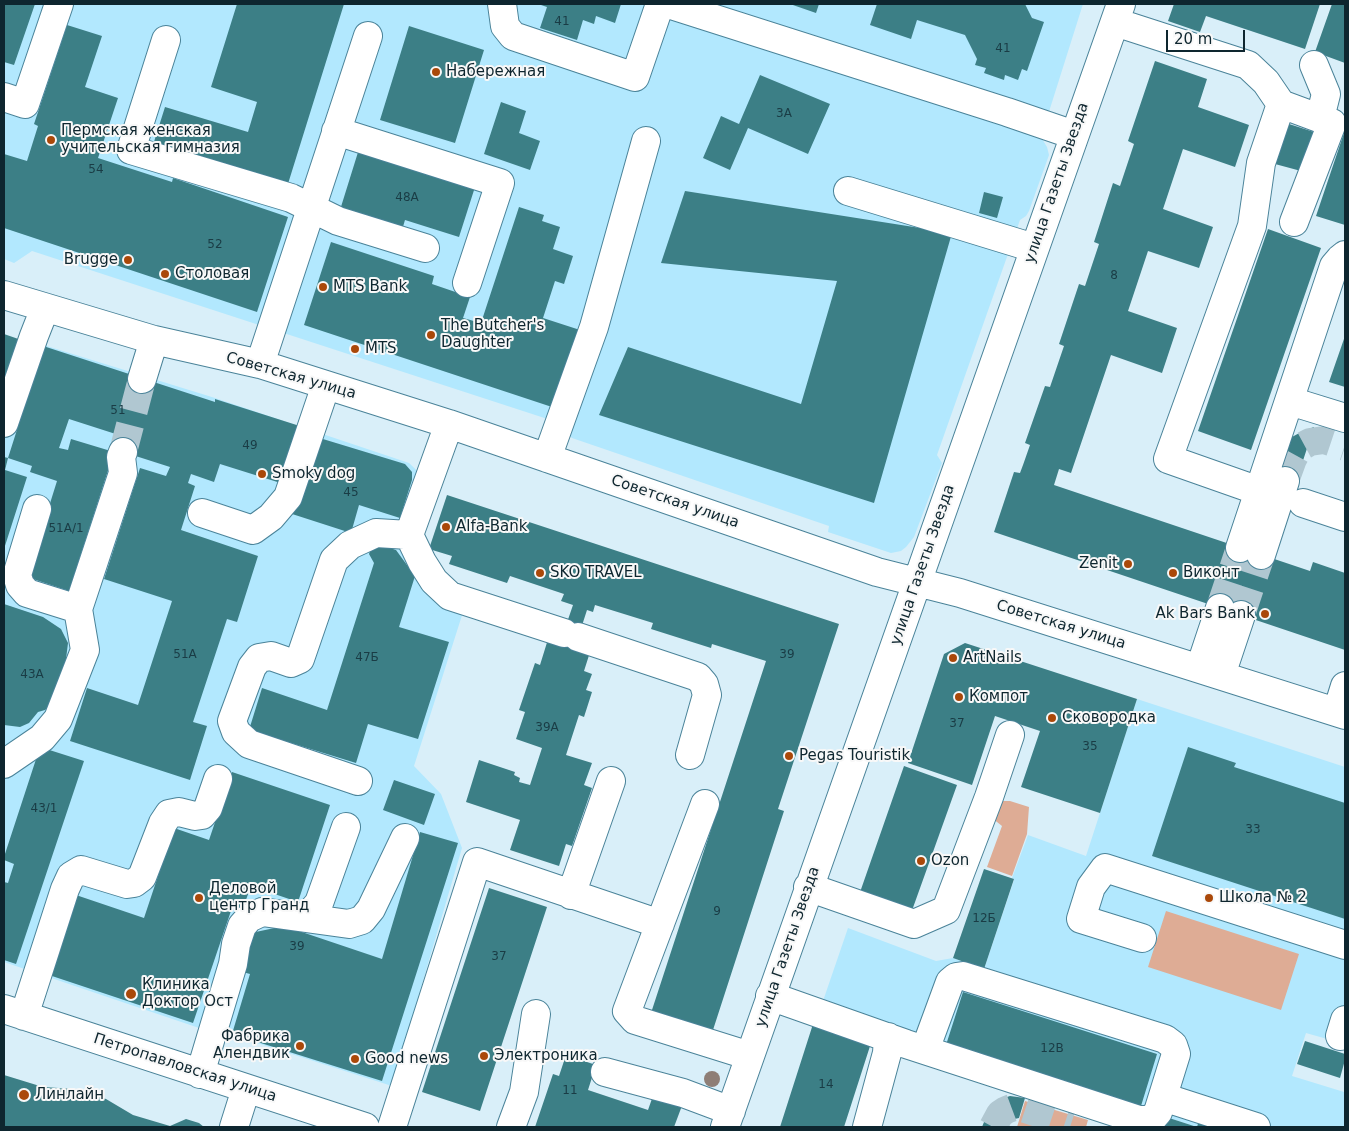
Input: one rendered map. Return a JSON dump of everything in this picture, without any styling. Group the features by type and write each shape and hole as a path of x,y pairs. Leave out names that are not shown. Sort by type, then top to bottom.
{"street":[{"path":"4,97 25,104 59,4"},
{"path":"502,4 505,26 513,36 636,77 660,4"},
{"path":"668,4 1074,135"},
{"path":"1118,13 1248,65 1266,82 1281,104 1332,123 1294,222"},
{"name":"улица Газеты Звезда","path":"728,1119 808,887 918,582 1118,13"},
{"path":"260,364 368,36"},
{"path":"166,40 131,150 291,198 338,221 425,248"},
{"path":"1314,65 1326,94 1320,118"},
{"path":"1259,491 1168,458 1252,226 1261,163 1281,104"},
{"path":"336,131 500,182 467,282"},
{"path":"547,458 594,327 646,141"},
{"path":"848,191 1034,248"},
{"path":"1285,482 1250,551 1259,491 1334,266 1345,255"},
{"name":"Советская улица","path":"4,295 154,340 260,364 449,424 877,572 960,593 1341,714"},
{"path":"4,423 45,308"},
{"path":"142,378 154,340"},
{"path":"202,513 253,530 271,517 288,497 326,385"},
{"path":"1290,401 1345,418"},
{"path":"449,424 409,535 434,581 450,596 698,677 704,684 707,695 690,755"},
{"path":"4,764 42,738 58,719 85,650 78,609 122,473 121,457 123,452"},
{"path":"1303,503 1345,518"},
{"path":"37,509 17,575 20,585 28,593 78,609"},
{"path":"358,780 249,744 236,732 232,721 252,667 259,658 271,656 291,663 300,659 334,560 350,544 376,533 409,535"},
{"path":"1211,672 1230,611"},
{"path":"1341,714 1345,686"},
{"path":"808,887 914,924 946,910 989,797 1010,735"},
{"path":"13,1012 71,876 81,870 127,884 134,883 142,877 163,823 169,814 179,812 195,816 202,815 208,808 218,779"},
{"path":"571,895 611,781"},
{"path":"704,804 628,1011 635,1020 750,1056"},
{"path":"306,918 319,903 346,827"},
{"path":"200,1074 233,964 236,944 242,926 249,918 262,912 349,924 362,920 371,909 405,838"},
{"path":"392,1127 477,862 660,924"},
{"path":"1142,938 1081,919 1091,887 1105,868 1345,945"},
{"path":"13,1012 24,976 23,964"},
{"path":"770,996 925,1050 1138,1120 1151,1120 1158,1112 1176,1054 1173,1045 1165,1039 963,976 956,977 950,982 925,1050"},
{"name":"Петропавловская улица","path":"13,1012 359,1126"},
{"path":"511,1127 524,1092 536,1014"},
{"path":"867,1127 887,1053 888,1037"},
{"path":"605,1072 683,1094 728,1119"},
{"path":"234,1127 246,1088"},
{"path":"1163,1097 1256,1127"}],"shaded area":[{"path":"4,4 1083,4 1041,137 1049,155 1029,211 1020,220 937,455 942,463 914,537 901,551 891,553 828,532 829,526 572,438 568,435 569,426 32,251 14,263 4,259"},
{"path":"37,343 215,398 409,463 437,490 420,541 464,609 414,766 441,794 462,848 392,1086 232,1035 205,1030 4,962 4,390"},
{"path":"1137,699 1345,767 1345,1044 1306,1033 1292,1076 1344,1092 1345,1090 1345,1127 1235,1127 1200,1116 1197,1127 1166,1117 1162,1127 823,1001 848,928 936,961 953,958 984,969 1014,880 1012,878 1028,835 1086,856"},
{"path":"1002,801 1010,801 1029,807 1027,834 1012,876 987,867 1002,826 992,818 998,804"},
{"path":"1166,911 1299,954 1281,1010 1148,967"},
{"path":"1025,1101 1088,1120 1086,1127 1017,1127"}],"building":[{"path":"4,4 35,4 14,65 4,62"},
{"path":"237,4 344,4 287,187 153,145 165,107 248,132 257,102 211,87"},
{"path":"538,4 621,4 615,23 596,16 594,24 583,20 577,40 540,28 547,7"},
{"path":"790,4 819,4 816,13"},
{"path":"877,4 1025,4 1032,18 1044,22 1027,71 1022,69 1018,80 1005,75 1004,80 984,73 986,68 975,65 977,59 965,35 917,20 911,39 870,25"},
{"path":"1174,4 1320,4 1305,49 1206,16 1200,32 1168,21"},
{"path":"1332,4 1345,5 1345,63 1315,52"},
{"path":"67,25 102,36 85,87 118,98 98,158 172,182 173,178 288,217 257,312 4,228 4,154 27,161 38,126 34,124"},
{"name":"Набережная","path":"409,26 484,50 455,143 380,120"},
{"path":"1155,61 1207,79 1198,107 1249,125 1235,167 1183,149 1163,209 1213,227 1199,268 1148,251 1128,311 1177,328 1162,373 1111,355 1071,473 1059,469 1054,485 1310,571 1313,562 1345,573 1345,650 994,532 1014,472 1020,473 1030,445 1025,443 1045,386 1050,387 1064,346 1059,344 1079,284 1085,286 1099,244 1094,242 1113,183 1120,186 1134,144 1128,141"},
{"path":"760,75 830,104 808,154 748,128 730,170 703,158 721,116 739,124"},
{"path":"501,102 526,111 519,133 540,141 530,170 484,154"},
{"path":"1289,124 1314,132 1301,171 1275,164"},
{"path":"1345,130 1345,225 1316,216"},
{"path":"359,149 475,187 459,237 405,220 402,230 340,210"},
{"path":"685,191 952,233 874,503 599,415 628,347 801,404 837,281 661,263"},
{"path":"984,192 1003,197 997,218 979,213"},
{"path":"519,207 544,215 542,221 560,227 553,249 573,256 564,284 555,281 543,318 580,330 555,408 304,325 331,242 434,276 432,284 470,297 463,318 481,323"},
{"path":"1268,229 1321,248 1251,450 1198,431"},
{"path":"4,334 27,342 13,384 4,381"},
{"path":"1345,336 1345,387 1329,382"},
{"path":"37,344 215,402 215,399 306,428 287,485 220,464 214,482 191,474 188,483 195,486 181,530 258,556 237,622 227,619 193,722 207,726 190,780 70,741 87,688 138,705 172,601 104,579 140,468 166,476 170,467 120,451 125,437 69,419 59,448 68,450 71,439 114,452 69,591 27,577 57,481 30,472 32,466 8,458 29,392 22,390"},
{"path":"1314,427 1295,485 1272,477 1284,446 1292,437"},
{"path":"313,436 405,464 412,472 412,480 400,518 359,505 351,533 289,513"},
{"path":"4,457 8,458 5,470 27,477 4,549"},
{"path":"447,495 839,624 778,809 784,811 712,1033 651,1013 766,661 712,644 711,648 651,629 653,623 595,605 593,612 587,610 576,644 591,649 584,671 592,674 586,690 592,692 584,717 579,715 566,755 592,763 584,785 592,788 572,846 566,844 559,866 510,850 520,820 466,802 479,760 515,772 514,775 520,778 519,782 530,785 542,748 516,739 525,712 519,710 535,663 540,665 549,636 561,640 573,605 561,601 564,594 510,576 507,583 449,564 452,556 429,549"},
{"path":"372,544 396,550 415,576 399,627 449,642 418,739 368,724 356,763 249,730 262,688 327,710 374,563 369,554"},
{"path":"4,604 43,617 61,629 68,643 66,659 50,705 45,710 38,712 29,723 20,727 4,725"},
{"path":"965,643 1137,699 1100,813 1021,787 1040,731 995,716 972,785 908,763 944,654"},
{"path":"40,747 84,761 16,964 4,960 4,882 8,883 14,864 4,860 4,857"},
{"path":"1188,747 1236,763 1234,767 1345,803 1345,919 1152,856"},
{"path":"904,766 957,785 910,916 858,898"},
{"name":"Деловой центр Гранд","path":"232,772 330,805 298,902 251,886 243,908 233,905 193,1023 46,974 73,894 144,918 174,828 209,840"},
{"path":"394,780 435,794 424,825 383,810"},
{"path":"420,832 458,843 382,1081 232,1034 250,974 239,971 251,933 284,926 382,959"},
{"path":"984,869 1014,879 984,969 953,958"},
{"path":"489,888 547,907 480,1111 422,1092"},
{"path":"963,992 1157,1054 1141,1106 946,1045"},
{"path":"813,1024 871,1043 844,1127 780,1127"},
{"path":"1305,1041 1345,1054 1340,1078 1297,1064"},
{"path":"566,1055 596,1065 588,1090 648,1110 654,1093 683,1103 674,1127 535,1127 553,1074 559,1076"},
{"path":"4,1075 43,1087 74,1089 106,1099 133,1115 170,1126 186,1119 199,1123 204,1127 4,1127"},
{"path":"1010,1096 1025,1098 1019,1118 1010,1120 1004,1127 982,1127 990,1107 998,1100"},
{"path":"1200,1116 1234,1127 1197,1127"},
{"path":"1166,1117 1197,1127 1162,1127"}],"tunnel":[{"path":"123,452 142,379"},
{"path":"1285,481 1299,448 1310,442 1324,440 1345,447"},
{"path":"1220,608 1240,548"},
{"path":"1241,615 1261,555"},
{"path":"993,1127 1000,1114 1014,1107 1071,1124"}],"place":[{"name":"Набережная","path":"436,72"},
{"name":"Пермская женская учительская гимназия","path":"51,140"},
{"name":"Brugge","path":"128,260"},
{"name":"Столовая","path":"165,274"},
{"name":"MTS Bank","path":"323,287"},
{"name":"The Butcher's Daughter","path":"431,335"},
{"name":"MTS","path":"355,349"},
{"name":"Smoky dog","path":"262,474"},
{"name":"Alfa-Bank","path":"446,527"},
{"name":"Zenit","path":"1128,564"},
{"name":"SKO TRAVEL","path":"540,573"},
{"name":"Виконт","path":"1173,573"},
{"name":"Ak Bars Bank","path":"1265,614"},
{"name":"ArtNails","path":"953,658"},
{"name":"Компот","path":"959,697"},
{"name":"Сковородка","path":"1052,718"},
{"name":"Pegas Touristik","path":"789,756"},
{"name":"Ozon","path":"921,861"},
{"name":"Деловой центр Гранд","path":"199,898"},
{"name":"Школа № 2","path":"1209,898"},
{"name":"Клиника Доктор Ост","path":"131,994"},
{"name":"Фабрика Алендвик","path":"300,1046"},
{"name":"Электроника","path":"484,1056"},
{"name":"Good news","path":"355,1059"},
{"name":"Линлайн","path":"24,1095"}]}
